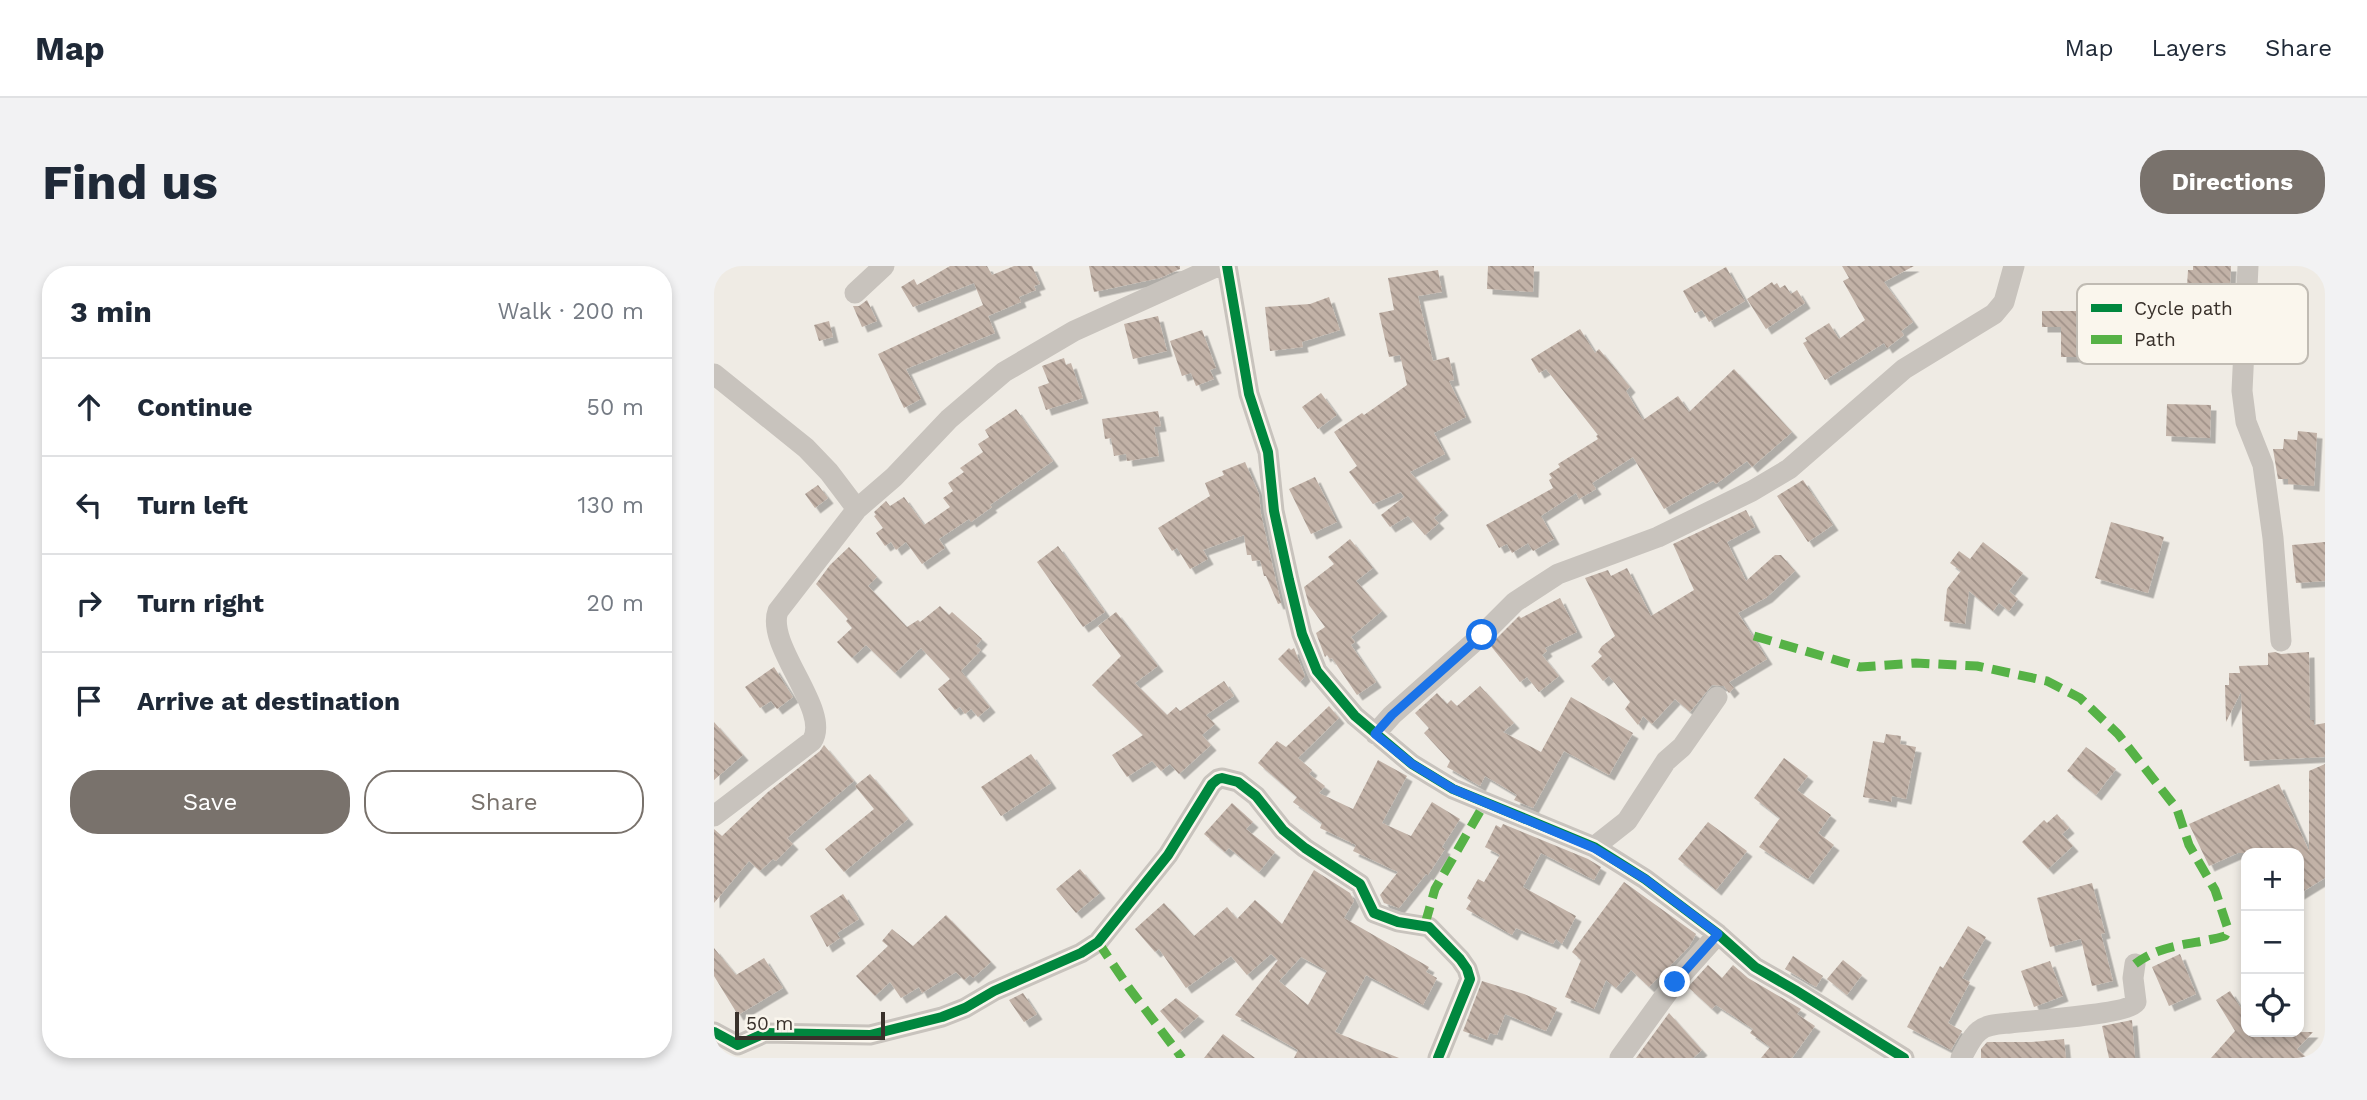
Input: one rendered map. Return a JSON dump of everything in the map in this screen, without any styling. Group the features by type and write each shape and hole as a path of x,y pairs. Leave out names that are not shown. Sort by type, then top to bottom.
{"street":[{"path":"855,293 884,266"},
{"path":"714,816 792,757 815,736 817,730 813,714 778,633 775,617 857,509 894,477 949,419 1014,364 1074,331 1217,266"},
{"path":"1227,266 1249,394 1268,452 1275,511 1302,634 1317,671 1355,716 1412,764 1453,789 1594,848 1645,879 1718,934 1755,967 1904,1058"},
{"path":"1375,734 1514,602 1558,574 1658,537 1752,491 1789,469 1904,369 1994,314 2004,302 2014,266"},
{"path":"2247,284 2248,266"},
{"path":"2243,364 2242,391 2246,422 2263,466 2273,538 2281,641"},
{"path":"714,374 806,448 829,472 857,509"},
{"path":"1594,848 1627,821 1666,761 1682,747 1717,697"},
{"path":"714,1032 734,1051 765,1033 870,1035 942,1017 965,1008 993,991 1081,953 1098,942 1168,855 1212,784 1222,778 1238,782 1255,796 1283,830 1305,848 1360,884 1374,913 1398,922 1429,927 1460,959 1470,979 1438,1058"},
{"path":"1619,1058 1667,991 1718,934"},
{"path":"1961,1058 1975,1035 1988,1026 2106,1013 2133,1006 2136,1002 2133,978 2136,964"}],"building":[{"path":"950,266 987,266 992,275 1014,266 1032,266 1040,284 1034,286 1036,290 1019,297 1021,302 988,316 995,333 906,369 921,399 904,408 878,354 983,305 974,283 913,307 901,287 914,279 917,285"},
{"path":"1089,266 1180,266 1180,269 1160,278 1094,292"},
{"path":"1488,266 1534,266 1533,292 1487,289"},
{"path":"1842,266 1914,266 1884,282 1913,322 1901,331 1904,335 1887,348 1884,343 1825,380 1803,343 1807,341 1805,338 1829,323 1839,339 1865,320 1843,281 1849,278"},
{"path":"2193,266 2231,266 2230,284 2187,284 2188,270 2193,270"},
{"path":"1726,267 1745,301 1709,322 1702,310 1695,313 1683,291"},
{"path":"1438,270 1442,292 1418,296 1433,361 1449,357 1454,380 1449,381 1466,417 1434,433 1445,454 1410,472 1443,510 1434,518 1439,523 1425,535 1408,516 1390,527 1381,515 1404,497 1401,492 1373,504 1349,472 1357,466 1334,432 1407,385 1400,355 1389,357 1379,313 1394,310 1388,278"},
{"path":"1772,282 1774,285 1777,283 1780,288 1785,285 1791,294 1797,290 1805,303 1766,329 1747,299"},
{"path":"1329,297 1340,330 1302,342 1303,347 1270,351 1265,307 1310,304"},
{"path":"867,300 877,321 862,327 853,306 859,306"},
{"path":"2042,311 2077,311 2077,357 2061,357 2061,327 2042,327"},
{"path":"1158,316 1167,351 1133,359 1124,324"},
{"path":"829,321 833,337 819,341 814,325"},
{"path":"1580,329 1595,353 1599,349 1630,387 1626,391 1643,420 1678,396 1689,412 1734,369 1792,432 1752,467 1747,461 1716,484 1713,481 1664,509 1633,457 1592,483 1596,489 1579,499 1576,493 1541,516 1554,539 1533,551 1528,543 1512,553 1507,544 1499,548 1486,525 1553,488 1549,474 1560,467 1558,464 1598,439 1598,435 1546,369 1539,373 1531,359"},
{"path":"1202,330 1216,368 1210,370 1214,379 1196,386 1191,373 1182,376 1170,341"},
{"path":"1064,358 1066,365 1071,363 1083,398 1046,410 1038,387 1049,383 1042,366"},
{"path":"1321,393 1337,415 1318,429 1302,407"},
{"path":"2167,404 2211,405 2210,438 2166,436"},
{"path":"1016,409 1053,461 990,505 992,507 971,522 969,519 939,539 945,548 922,564 906,542 896,550 891,542 885,546 876,533 883,528 874,512 886,501 890,506 904,497 924,525 950,507 943,498 953,491 948,483 964,472 960,468 983,452 978,444 989,437 985,430"},
{"path":"1158,411 1161,426 1154,427 1159,456 1127,461 1126,454 1114,456 1111,438 1105,439 1102,419"},
{"path":"2298,431 2317,433 2314,486 2288,484 2288,479 2278,479 2273,449 2283,449 2284,439 2297,440"},
{"path":"1245,462 1259,494 1281,603 1278,604 1264,576 1260,560 1252,561 1251,555 1247,555 1244,535 1203,550 1208,559 1190,569 1177,548 1172,551 1158,528 1210,496 1205,483 1224,475 1222,471"},
{"path":"1315,477 1337,522 1311,534 1289,489"},
{"path":"1803,480 1833,525 1808,542 1777,496"},
{"path":"818,485 828,498 815,508 805,494"},
{"path":"1746,510 1755,527 1727,542 1746,581 1775,555 1781,555 1795,571 1767,597 1738,613 1767,659 1729,682 1734,688 1729,693 1724,686 1712,685 1690,712 1675,699 1652,724 1643,716 1638,725 1625,709 1630,702 1609,676 1603,681 1591,666 1602,656 1598,652 1602,646 1615,636 1585,578 1608,570 1611,576 1627,568 1651,616 1694,590 1673,544"},
{"path":"2111,522 2164,537 2148,593 2095,578"},
{"path":"1350,539 1373,568 1356,581 1382,611 1351,637 1355,642 1351,645 1376,682 1357,695 1332,658 1327,655 1325,657 1316,633 1325,627 1309,605 1304,587 1334,564 1328,557"},
{"path":"1983,542 2023,573 2009,591 2018,599 2009,611 1999,603 1993,611 1969,591 1965,624 1944,621 1947,589 1961,571 1950,563 1959,551 1970,559"},
{"path":"2325,542 2325,581 2296,583 2292,545"},
{"path":"1058,546 1105,612 1083,627 1037,562"},
{"path":"849,547 877,577 868,586 907,627 918,620 920,622 940,606 949,615 952,612 982,639 976,646 981,650 961,671 990,707 978,717 971,709 965,714 960,707 955,710 938,689 950,679 921,648 895,673 866,645 852,658 837,642 852,628 846,621 848,619 816,584 830,565"},
{"path":"1560,598 1577,632 1545,648 1547,651 1542,655 1559,676 1539,692 1527,677 1520,682 1490,645 1519,616 1521,618"},
{"path":"1116,612 1158,666 1135,683 1167,715 1176,707 1180,711 1224,681 1234,696 1206,715 1215,724 1202,735 1211,745 1179,774 1170,764 1161,771 1152,761 1127,777 1112,755 1143,735 1092,685 1121,656 1098,626"},
{"path":"1289,648 1294,648 1305,676 1300,682 1278,659"},
{"path":"2309,652 2310,720 2314,720 2314,725 2325,723 2325,757 2244,761 2241,692 2226,722 2225,685 2229,685 2229,673 2240,673 2239,666 2268,665 2268,653"},
{"path":"774,667 793,697 777,709 771,701 760,708 745,687"},
{"path":"1480,686 1514,723 1503,732 1541,752 1571,697 1633,733 1609,775 1564,751 1533,808 1514,800 1517,795 1485,776 1480,786 1447,767 1450,761 1424,733 1429,728 1415,713 1437,693 1447,704 1451,700 1457,706"},
{"path":"1329,706 1339,718 1298,758 1312,770 1309,774 1325,786 1319,793 1353,809 1378,760 1407,776 1382,823 1411,836 1432,802 1460,819 1428,875 1426,874 1399,908 1384,903 1380,895 1398,872 1353,851 1356,845 1320,828 1322,823 1293,802 1297,797 1258,763 1277,741 1286,747"},
{"path":"714,722 743,755 714,780"},
{"path":"1886,734 1901,736 1900,744 1916,747 1906,799 1892,796 1891,802 1863,797 1873,741 1884,743"},
{"path":"824,745 854,781 787,838 793,844 776,861 773,859 760,871 749,861 714,903 714,829 722,836 768,792"},
{"path":"2086,747 2116,769 2096,795 2067,771"},
{"path":"1031,754 1051,783 1001,816 981,787"},
{"path":"1784,758 1808,776 1797,790 1831,815 1818,833 1834,845 1808,879 1759,847 1780,818 1754,798"},
{"path":"2325,764 2325,878 2304,891 2304,848 2241,848 2241,853 2209,866 2189,824 2279,784 2309,851 2309,771"},
{"path":"870,774 908,819 844,872 825,849 874,809 855,786"},
{"path":"1232,803 1253,822 1246,829 1275,852 1259,872 1229,848 1225,852 1204,834"},
{"path":"2057,814 2069,828 2062,834 2073,846 2048,869 2022,842 2044,820 2047,823"},
{"path":"1708,822 1747,851 1716,890 1678,859"},
{"path":"1503,824 1588,859 1601,867 1594,880 1541,853 1523,887 1576,916 1562,944 1556,939 1553,944 1516,928 1512,935 1466,909 1471,901 1467,898 1478,879 1484,882 1500,855 1485,847 1496,825 1501,828"},
{"path":"1080,869 1100,893 1076,913 1056,889"},
{"path":"1314,870 1350,893 1354,901 1344,918 1429,967 1426,972 1437,978 1423,1005 1366,975 1335,1032 1399,1058 1294,1058 1298,1050 1235,1015 1278,960 1271,954 1247,975 1231,956 1186,988 1159,949 1155,952 1135,929 1164,903 1194,936 1227,907 1237,919 1255,900 1282,924","holes":["1301,957 1327,971 1308,1005 1279,981"]},
{"path":"1624,882 1696,934 1689,947 1649,987 1631,970 1616,988 1606,980 1594,1009 1565,997 1581,960 1572,952"},
{"path":"2092,883 2105,933 2101,934 2113,981 2092,986 2081,939 2050,947 2037,898"},
{"path":"843,894 859,919 837,933 840,938 827,947 810,916"},
{"path":"946,915 991,962 973,978 970,975 964,980 956,972 922,993 919,987 901,998 890,982 875,996 856,976 888,946 882,941 892,929 913,946"},
{"path":"1968,926 1986,937 1962,978 1970,982 1948,1023 1962,1031 1951,1050 1907,1027 1940,966 1943,968"},
{"path":"714,948 736,975 764,958 783,988 738,1015 714,976"},
{"path":"2180,954 2196,994 2169,1006 2152,967"},
{"path":"1793,956 1823,976 1816,987 1785,969"},
{"path":"1843,960 1862,975 1847,995 1827,979"},
{"path":"2050,961 2063,996 2034,1007 2021,971"},
{"path":"1708,965 1722,978 1733,965 1748,978 1801,1009 1797,1014 1815,1026 1792,1058 1761,1058 1770,1047 1750,1033 1753,1029 1716,1005 1712,1009 1688,987"},
{"path":"1482,981 1557,1008 1546,1031 1505,1014 1497,1035 1490,1033 1487,1040 1463,1031"},
{"path":"2230,991 2241,1008 2241,1037 2304,1037 2304,1032 2313,1032 2297,1049 2307,1058 2211,1058 2235,1031 2216,1000"},
{"path":"1023,993 1037,1014 1024,1022 1009,1000"},
{"path":"1176,998 1199,1016 1179,1033 1160,1011"},
{"path":"1669,1013 1702,1050 1693,1058 1636,1058"},
{"path":"2132,1020 2135,1058 2109,1058 2102,1026"},
{"path":"1223,1034 1255,1058 1204,1058"},
{"path":"2064,1039 2066,1058 1981,1058 1981,1049 1987,1042"}],"marked path":[{"path":"1754,636 1860,667 1916,663 1977,666 2047,681 2080,698 2118,734 2177,809 2189,845 2215,890 2228,929 2225,936 2167,948 2135,964"},
{"path":"1425,924 1435,889 1486,801"},
{"path":"1098,942 1182,1058"}],"cycle path":[{"path":"1227,266 1249,394 1268,452 1274,511 1302,634 1317,671 1355,716 1412,764 1453,789 1594,847 1645,879 1718,934 1755,967 1904,1058"},
{"path":"714,1032 738,1045 765,1033 870,1035 942,1017 1081,953 1098,942 1168,855 1212,784 1222,778 1238,782 1256,796 1283,830 1305,848 1360,884 1374,913 1398,922 1429,927 1460,959 1470,979 1438,1058"}],"route":[{"path":"1482,635 1392,715 1375,734 1412,764 1453,789 1594,848 1645,879 1718,934 1675,982"}]}
